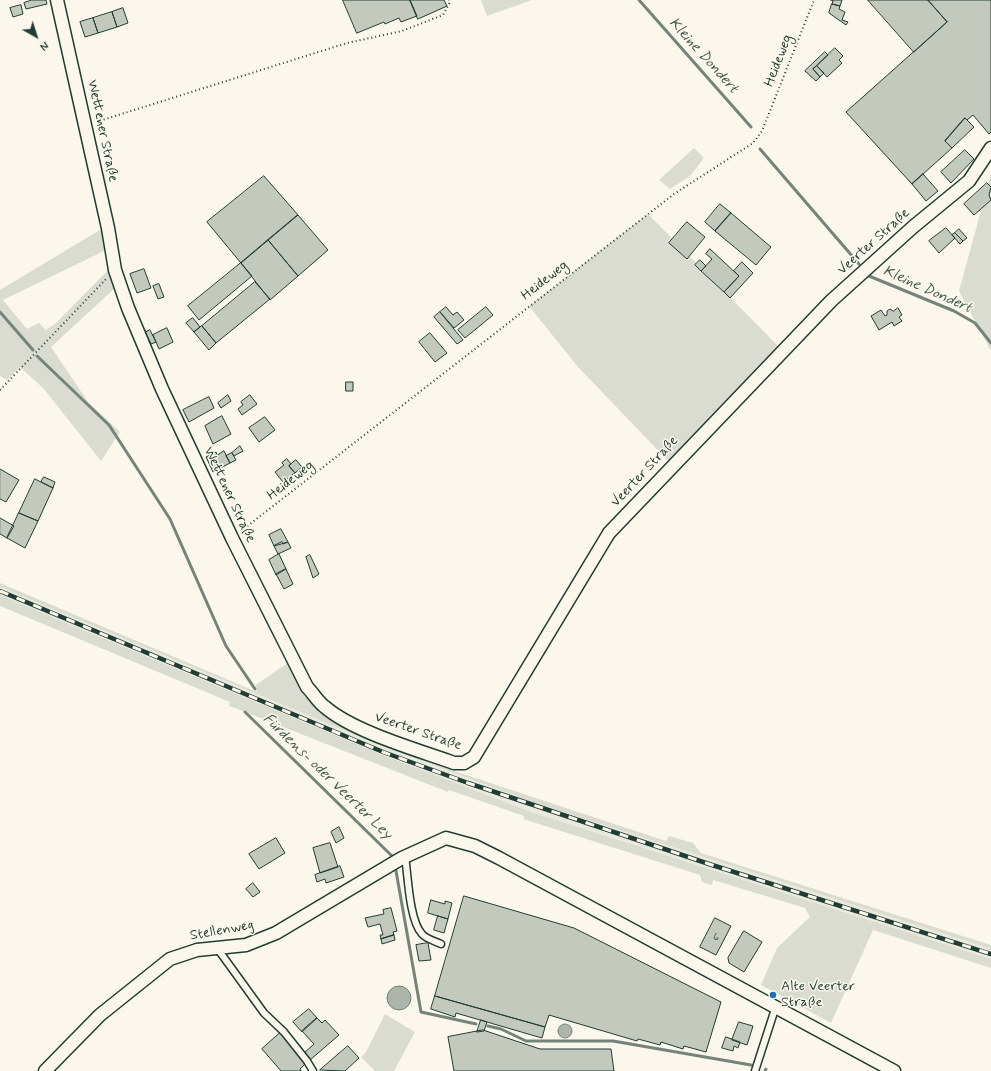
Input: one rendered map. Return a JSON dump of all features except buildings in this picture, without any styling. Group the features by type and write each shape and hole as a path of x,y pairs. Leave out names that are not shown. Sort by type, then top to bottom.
{"street":[{"name":"Wettener Straße","path":"57,0 108,228 115,270 128,308 162,389 232,538 307,687 325,707 340,718"},
{"name":"Veerter Straße","path":"340,718 362,729 454,763 464,763 474,757 609,533 831,301 913,227 969,181 991,148"},
{"name":"Stellenweg","path":"44,1071 88,1026 157,968 170,959 182,954 246,945 276,934 405,856 446,838 475,846 499,858 776,1006"},
{"path":"776,1006 894,1071"}],"lane":[{"path":"405,856 414,915 419,930 423,936 440,944"},
{"path":"217,948 264,1013 294,1044 312,1071"},
{"path":"755,1071 776,1006"}],"path":[{"path":"84,125 347,43 402,32 443,15 450,2 449,0"},
{"name":"Heideweg","path":"232,538 292,494 674,194 753,143 762,131 814,0"},
{"path":"0,390 115,270"}],"shaded area":[{"path":"481,0 532,0 487,16"},
{"path":"694,148 704,158 690,176 670,189 659,180"},
{"path":"991,174 991,351 959,291"},
{"path":"648,214 783,351 672,465 578,367 529,306"},
{"path":"103,228 106,250 3,300 27,329 39,323 46,330 56,323 110,268 115,288 51,347 88,402 120,432 101,461 44,389 20,367 7,380 0,376 0,290"},
{"path":"0,583 257,692 256,685 289,662 303,688 357,731 454,771 666,841 669,836 693,843 701,853 991,945 991,949 532,802 379,745 0,587"},
{"path":"0,587 379,745 469,779 532,802 991,949 991,959 528,811 451,782 0,595"},
{"path":"0,595 383,755 528,811 991,959 991,968 873,930 831,1023 761,985 777,948 810,917 805,908 713,880 712,885 702,882 700,875 523,819 524,816 449,790 448,792 229,706 230,702 0,606"},
{"path":"399,986 408,989 411,998 408,1007 399,1010 390,1007 387,998 390,989"},
{"path":"385,1014 415,1032 394,1071 375,1071 361,1057 366,1052"},
{"path":"562,1024 568,1024 572,1028 572,1034 568,1038 562,1038 558,1034 558,1028"}],"waterway":[{"name":"Kleine Dondert","path":"639,0 751,127"},
{"name":"Kleine Dondert","path":"760,149 859,264"},
{"name":"Kleine Dondert","path":"869,276 954,311 975,323 991,343"},
{"name":"Fürdens- oder Veerter Ley","path":"0,312 33,350"},
{"name":"Fürdens- oder Veerter Ley","path":"37,356 109,425 170,519 226,646 255,689"},
{"name":"Fürdens- oder Veerter Ley","path":"245,712 393,857"},
{"name":"Fürdens- oder Veerter Ley","path":"396,871 421,1012 476,1024"},
{"name":"Fürdens- oder Veerter Ley","path":"488,1026 501,1029 526,1041 613,1041 751,1065"}],"railway":[{"path":"0,591 383,752 468,783 709,864 991,954"}],"place":[{"name":"Alte Veerter Straße","path":"773,995"}]}
